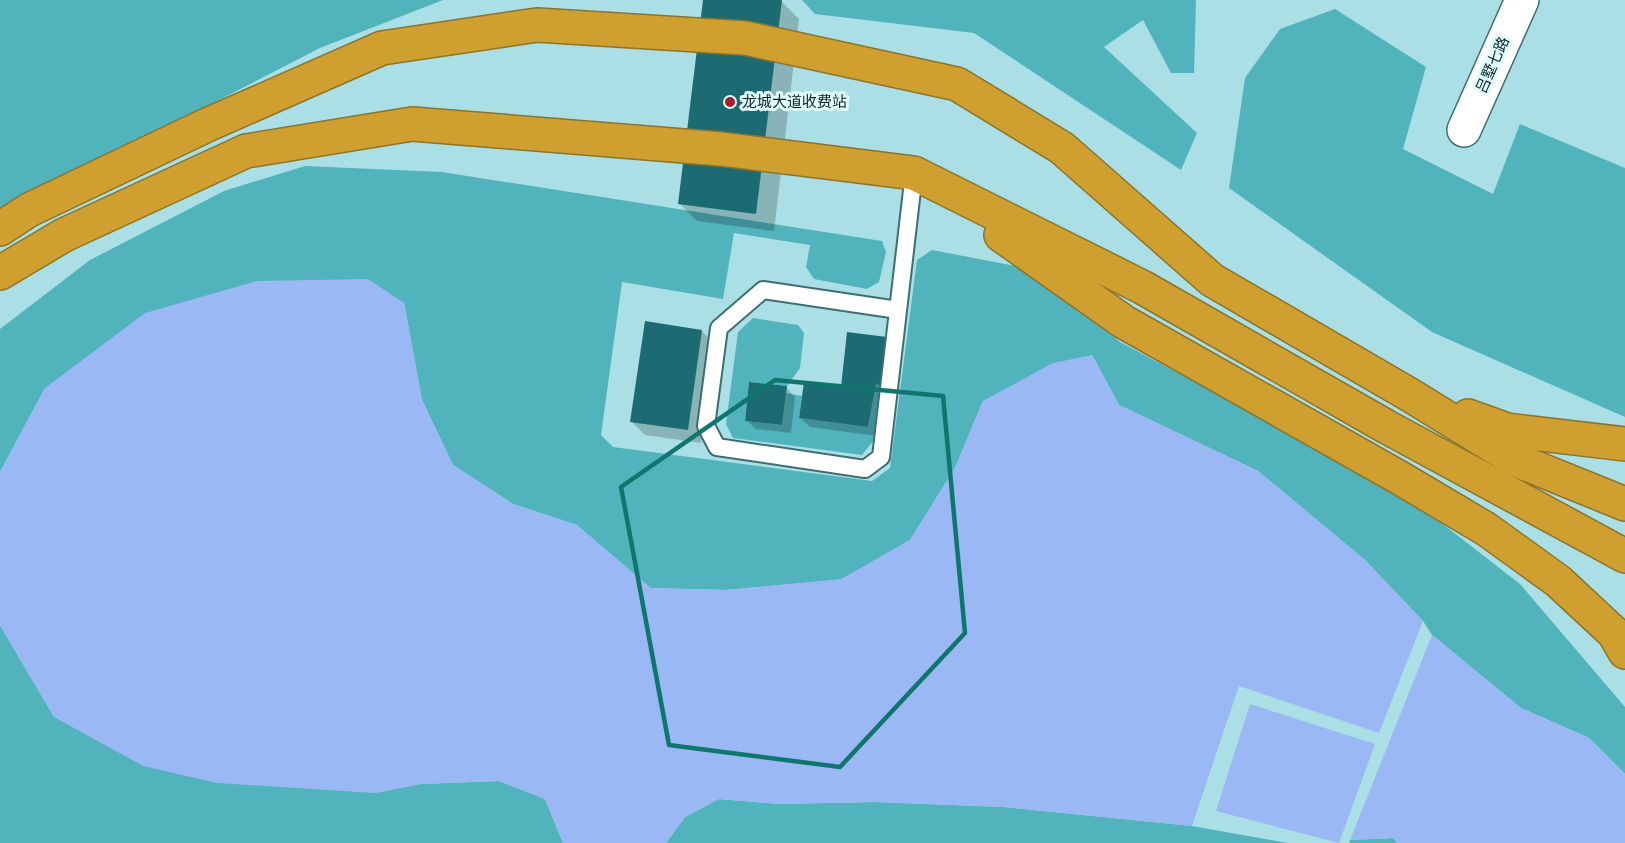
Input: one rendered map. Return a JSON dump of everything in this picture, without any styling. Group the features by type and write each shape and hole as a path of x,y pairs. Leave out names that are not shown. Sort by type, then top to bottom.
{"highway":[{"path":"0,229 29,210 207,125 382,48 537,25 745,38 957,84 1062,148 1212,280 1410,395 1625,504"},
{"path":"0,273 64,235 246,151 412,124 722,149 914,174 1142,287 1387,427 1625,556"},
{"path":"914,174 1124,322 1486,529 1558,581 1621,644"},
{"path":"0,236 29,210"},
{"path":"0,290 64,235"},
{"path":"1510,445 1625,444"},
{"path":"1510,445 1625,464"},
{"path":"1510,445 1625,516"}],"street":[{"name":"吕墅七路","path":"1464,130 1522,0"}],"lane":[{"path":"898,310 763,290 719,328 706,426 717,447 865,469 881,457 914,174"}],"highlighted area":[{"path":"775,380 943,396 965,633 840,767 669,745 621,487"}],"shaded area":[{"path":"0,0 443,0 320,48 0,213"},
{"path":"802,0 1196,0 1194,73 1171,73 1143,20 1104,47 1197,133 1181,170 974,33 815,14"},
{"path":"1335,9 1426,67 1403,149 1493,194 1520,124 1625,168 1625,417 1432,332 1229,188 1245,78 1280,29"},
{"path":"305,166 442,172 882,241 886,252 879,282 867,289 814,279 806,267 810,245 734,233 723,299 622,282 601,435 613,447 872,481 890,468 917,260 932,250 1031,269 1120,342 1327,453 1435,518 1520,584 1625,707 1625,774 1589,738 1521,708 1432,635 1423,621 1365,560 1258,471 1119,405 1092,355 983,401 955,468 910,540 841,580 725,590 650,588 577,525 513,504 453,465 422,400 404,303 45,388 0,472 0,329 90,260 224,191"},
{"path":"368,279 404,303 422,400 453,465 513,504 577,525 651,588 725,590 841,579 910,540 955,468 983,401 1053,363 1092,355 1119,405 1258,471 1365,560 1423,621 1379,733 1239,686 1192,826 1004,807 874,802 779,804 719,799 685,817 666,843 563,843 545,799 498,781 420,784 374,793 217,783 143,766 54,717 0,625 0,472 45,388 145,313 257,281"},
{"path":"753,318 798,325 804,333 800,368 787,386 749,382 745,421 782,425 786,393 802,396 799,418 868,427 876,384 880,384 884,357 887,358 874,440 862,455 733,438 726,424 738,332"},
{"path":"0,625 54,717 374,793 420,784 499,781 545,799 563,843 0,843"},
{"path":"1432,635 1521,708 1589,738 1625,774 1625,843 1397,843 1393,838 1350,840"},
{"path":"1250,704 1375,744 1339,843 1216,811"},
{"path":"719,799 779,804 874,802 1004,807 1192,826 1288,843 666,843 685,817"},
{"path":"1394,838 1397,843 1349,843 1350,840"}],"building":[{"name":"龙城大道收费站","path":"703,0 782,0 756,214 678,204"},
{"path":"645,321 702,330 688,430 630,422"},
{"path":"847,332 887,337 880,385 876,384 868,427 799,418 804,382 841,387"},
{"path":"749,382 787,386 782,425 745,421"}],"place":[{"name":"龙城大道收费站","path":"730,102"}]}
